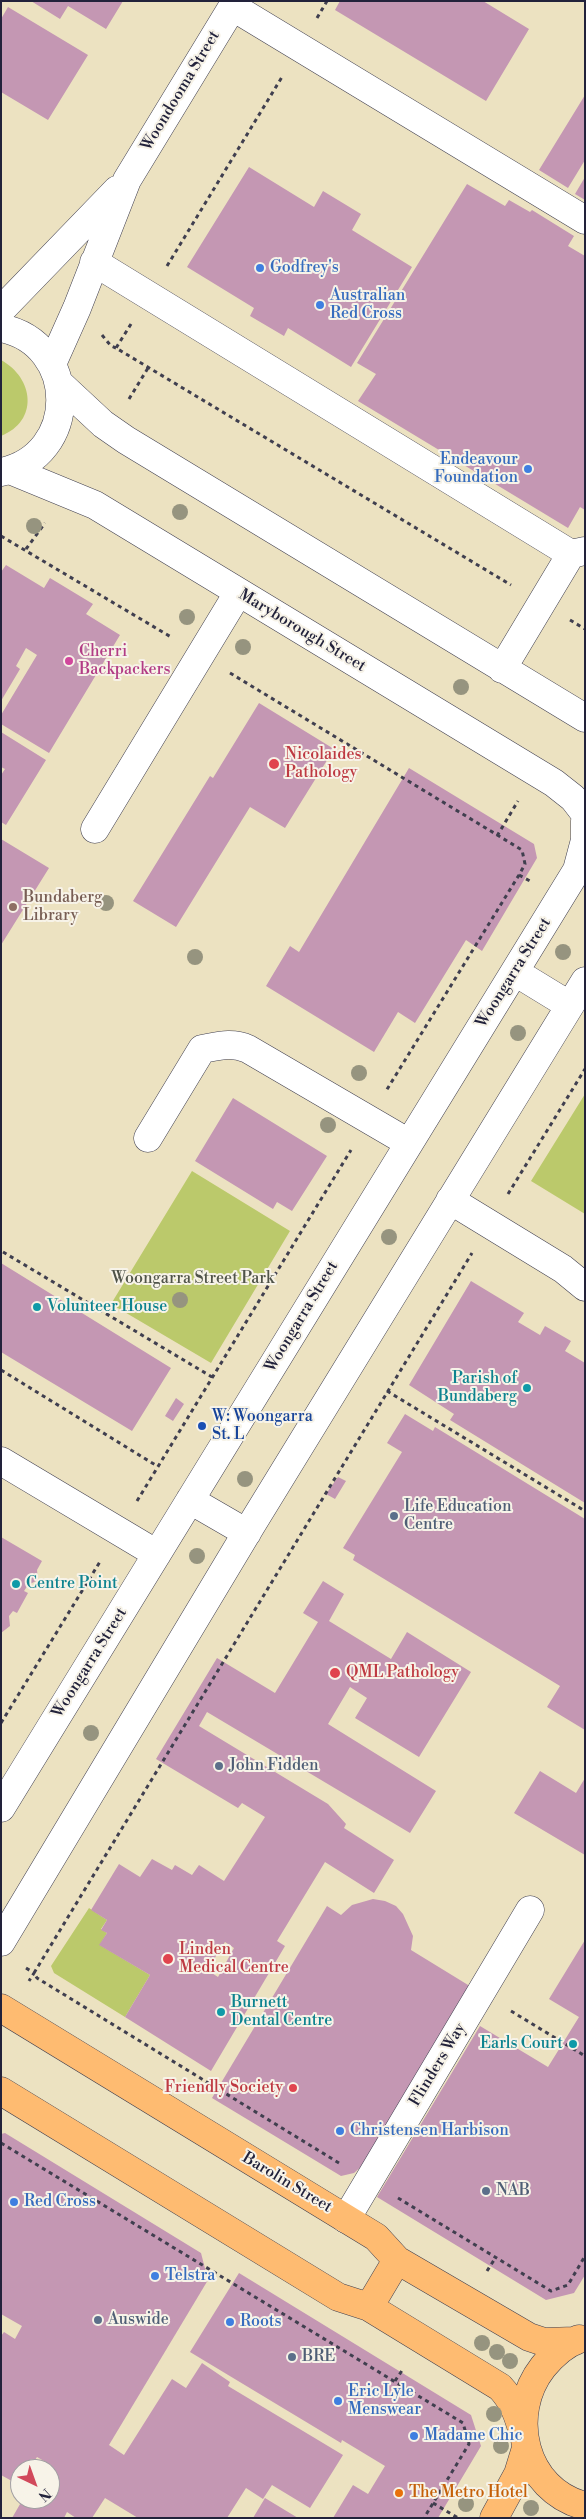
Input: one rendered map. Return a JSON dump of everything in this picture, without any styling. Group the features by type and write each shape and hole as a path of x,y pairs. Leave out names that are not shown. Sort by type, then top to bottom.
{"main road":[{"name":"Barolin Street","path":"1,2008 376,2238 397,2260 529,2337 544,2342 580,2339"},
{"path":"1,2091 338,2298 369,2307 500,2387 509,2396 517,2411 524,2441 537,2472 554,2490 577,2504 585,2506"},
{"path":"369,2307 397,2260"},
{"path":"494,2518 518,2474 524,2441 524,2405 534,2379 552,2357 580,2339"}],"street":[{"name":"Woondooma Street","path":"56,374 94,262 127,180 234,4"},
{"path":"234,4 585,220"},
{"name":"Woondooma Street","path":"1,310 127,180"},
{"path":"94,262 578,553 502,670"},
{"path":"1,328 23,335 40,348 56,374 103,424 126,440 502,670 585,718"},
{"path":"6,471 29,460 45,446 57,427 61,406 56,374"},
{"name":"Maryborough Street","path":"6,471 95,505 554,783 573,798 584,811"},
{"path":"95,829 238,593"},
{"name":"Woongarra Street","path":"1,1808 577,870 584,840 584,811"},
{"path":"515,972 569,1005"},
{"path":"1,1942 247,1533 585,981"},
{"path":"148,1138 202,1049 231,1045 248,1050 409,1143"},
{"path":"450,1200 563,1269 585,1287"},
{"path":"1,1461 157,1554"},
{"path":"190,1500 247,1533"},
{"name":"Flinders Way","path":"346,2219 530,1910"}],"path":[{"path":"126,404 148,368"},
{"path":"26,549 49,518"},
{"path":"497,836 521,796"},
{"path":"29,1981 585,1069"},
{"path":"3,1252 212,1378"},
{"path":"1,1370 157,1466"},
{"path":"387,1391 585,1511"},
{"path":"26,1968 45,1984 551,2291 568,2285 585,2256"},
{"path":"481,1992 585,2056"},
{"path":"1,2143 463,2423 469,2444 424,2518"},
{"path":"433,2503 458,2518"}],"green space":[{"path":"1,360 20,377 26,388 28,399 22,420 13,429 1,436"},
{"path":"585,1094 585,1214 531,1181"},
{"name":"Woongarra Street Park","path":"192,1171 290,1231 211,1363 111,1304"},
{"path":"89,1908 107,1920 101,1929 107,1933 100,1945 150,1975 125,2017 54,1973 51,1966"}],"building":[{"path":"31,1 123,1 106,29 68,6 60,19"},
{"path":"340,1 483,1 529,29 486,101 335,10"},
{"path":"8,7 88,55 48,120 1,92 1,19"},
{"path":"585,95 585,160 568,188 539,170"},
{"path":"249,167 314,207 323,191 361,214 352,230 412,267 351,367 288,328 284,336 250,316 254,308 187,267"},
{"path":"585,177 585,200 575,194"},
{"path":"467,184 505,206 509,200 530,212 532,210 574,236 568,246 585,256 585,510 580,507 568,528 358,401 376,374 357,363"},
{"name":"Cherri Backpackers","path":"6,565 44,588 50,578 93,604 86,614 120,635 49,753 1,724 1,715 37,655 26,648 16,666 20,669 1,701 1,572"},
{"path":"259,703 334,749 285,828 250,807 176,927 133,901 210,776 213,778"},
{"path":"1,732 46,760 6,825 1,822 1,775 5,769 1,767"},
{"path":"409,768 534,844 537,858 482,951 466,940 415,1023 398,1012 374,1052 266,986 290,946 299,952"},
{"name":"Bundaberg Library","path":"1,839 49,868 1,945"},
{"path":"233,1098 327,1156 292,1211 277,1202 273,1209 195,1161"},
{"name":"Volunteer House","path":"1,1263 171,1368 132,1431 1,1352"},
{"name":"Parish of Bundaberg","path":"471,1281 524,1313 518,1322 540,1335 545,1326 571,1341 565,1351 585,1363 585,1503 450,1420 454,1414 409,1385"},
{"path":"176,1398 184,1404 173,1421 165,1416"},
{"path":"405,1414 433,1431 435,1427 585,1519 585,1730 547,1707 560,1686 353,1560 355,1555 343,1548 402,1452 387,1443"},
{"path":"338,1477 346,1481 335,1499 326,1494"},
{"name":"Centre Point","path":"1,1537 42,1561 37,1570 38,1580 28,1585 24,1591 28,1593 17,1613 13,1611 9,1616 10,1626 1,1633"},
{"path":"323,1581 344,1594 329,1621 391,1659 407,1632 471,1672 419,1757 355,1718 367,1698 350,1687 328,1724 436,1791 410,1833 207,1712 199,1726 328,1804 346,1824 344,1828 394,1860 374,1893 325,1862 277,1941 285,1946 211,2071 125,2017 150,1975 99,1945 107,1933 101,1930 107,1920 91,1910 119,1864 140,1877 152,1859 172,1870 175,1865 192,1875 199,1865 224,1881 265,1817 242,1803 238,1808 156,1759 217,1658 275,1693 318,1622 303,1613","holes":["225,1942 234,1948 218,1977 207,1970"]},
{"path":"540,1771 576,1793 585,1778 585,1855 514,1813"},
{"path":"373,1899 385,1901 396,1906 403,1914 413,1936 411,1950 473,1988 364,2164 354,2173 341,2176 212,2098 327,1906 341,1915 352,1905"},
{"path":"585,1940 585,2275 574,2293 546,2300 377,2197 480,2026 548,2067 579,2017 549,1999"},
{"path":"5,2133 201,2253 208,2280 109,2445 124,2455 172,2379 186,2388 202,2363 230,2382 228,2386 343,2455 310,2508 272,2485 263,2499 246,2488 227,2518 138,2518 105,2498 92,2518 76,2518 67,2512 64,2518 12,2518 17,2509 60,2509 60,2459 40,2459 37,2457 36,2459 10,2459 10,2480 1,2475 1,2336 4,2332 15,2339 22,2326 1,2314 1,2134"},
{"path":"239,2273 471,2415 481,2446 438,2518 333,2518 353,2485 368,2494 385,2466 342,2440 341,2443 190,2352"},
{"path":"265,2498 298,2518 253,2518"}],"place":[{"name":"Godfrey's","path":"260,268"},
{"name":"Australian Red Cross","path":"320,305"},
{"name":"Endeavour Foundation","path":"528,469"},
{"name":"Cherri Backpackers","path":"69,661"},
{"name":"Nicolaides Pathology","path":"274,764"},
{"name":"Bundaberg Library","path":"13,907"},
{"name":"Volunteer House","path":"37,1307"},
{"name":"Parish of Bundaberg","path":"527,1388"},
{"name":"W: Woongarra St. L","path":"202,1426"},
{"name":"Life Education Centre","path":"394,1516"},
{"name":"Centre Point","path":"16,1584"},
{"name":"QML Pathology","path":"335,1673"},
{"name":"John Fidden","path":"219,1766"},
{"name":"Linden Medical Centre","path":"168,1959"},
{"name":"Burnett Dental Centre","path":"221,2012"},
{"name":"Earls Court","path":"573,2044"},
{"name":"Friendly Society","path":"293,2088"},
{"name":"Christensen Harbison","path":"340,2131"},
{"name":"NAB","path":"486,2191"},
{"name":"Red Cross","path":"14,2202"},
{"name":"Telstra","path":"155,2276"},
{"name":"Auswide","path":"98,2320"},
{"name":"Roots","path":"230,2322"},
{"name":"BRE","path":"292,2357"},
{"name":"Eric Lyle Menswear","path":"338,2401"},
{"name":"Madame Chic","path":"414,2436"},
{"name":"The Metro Hotel","path":"399,2493"}]}
